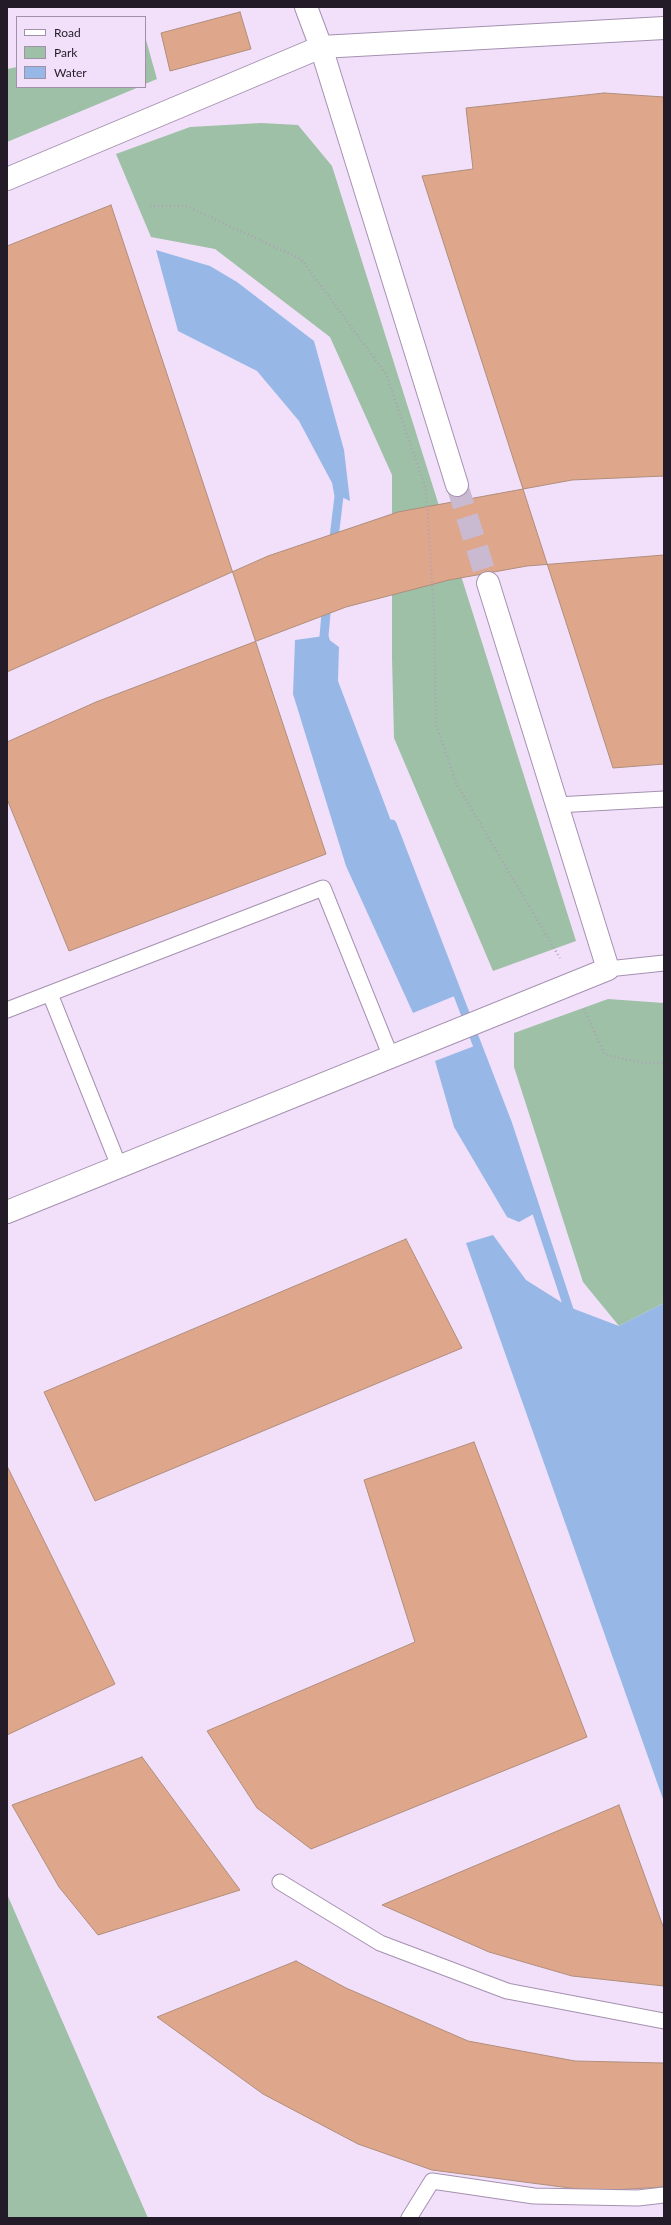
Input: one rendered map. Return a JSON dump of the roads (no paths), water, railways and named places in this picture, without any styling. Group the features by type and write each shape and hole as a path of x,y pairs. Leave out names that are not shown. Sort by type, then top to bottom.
{"street":[{"path":"306,7 321,47 458,485"},
{"path":"7,179 321,47 664,28"},
{"path":"7,1212 391,1057 438,1036 608,969 488,583"}],"lane":[{"path":"557,805 664,799"},
{"path":"7,1010 323,888 391,1057"},
{"path":"608,969 664,963"},
{"path":"50,994 120,1166"},
{"path":"280,1882 380,1943 507,1991 664,2021"},
{"path":"409,2218 432,2181 534,2196 638,2198 664,2195"}],"water":[{"path":"156,250 210,266 237,282 314,341 344,450 350,501 339,496 299,421 257,371 178,331"},
{"path":"324,636 339,647 338,681 457,995 413,1013 346,866 293,694 295,640"},
{"path":"477,1045 537,1212 519,1222 507,1217 454,1127 435,1061"},
{"path":"493,1235 526,1280 569,1307 619,1326 664,1303 664,1802 466,1243"}],"waterway":[{"path":"333,546 339,496 337,485"},
{"path":"327,602 324,636 327,647"},
{"path":"392,824 507,1122 572,1319"}],"tunnel":[{"path":"457,485 488,583"}]}
